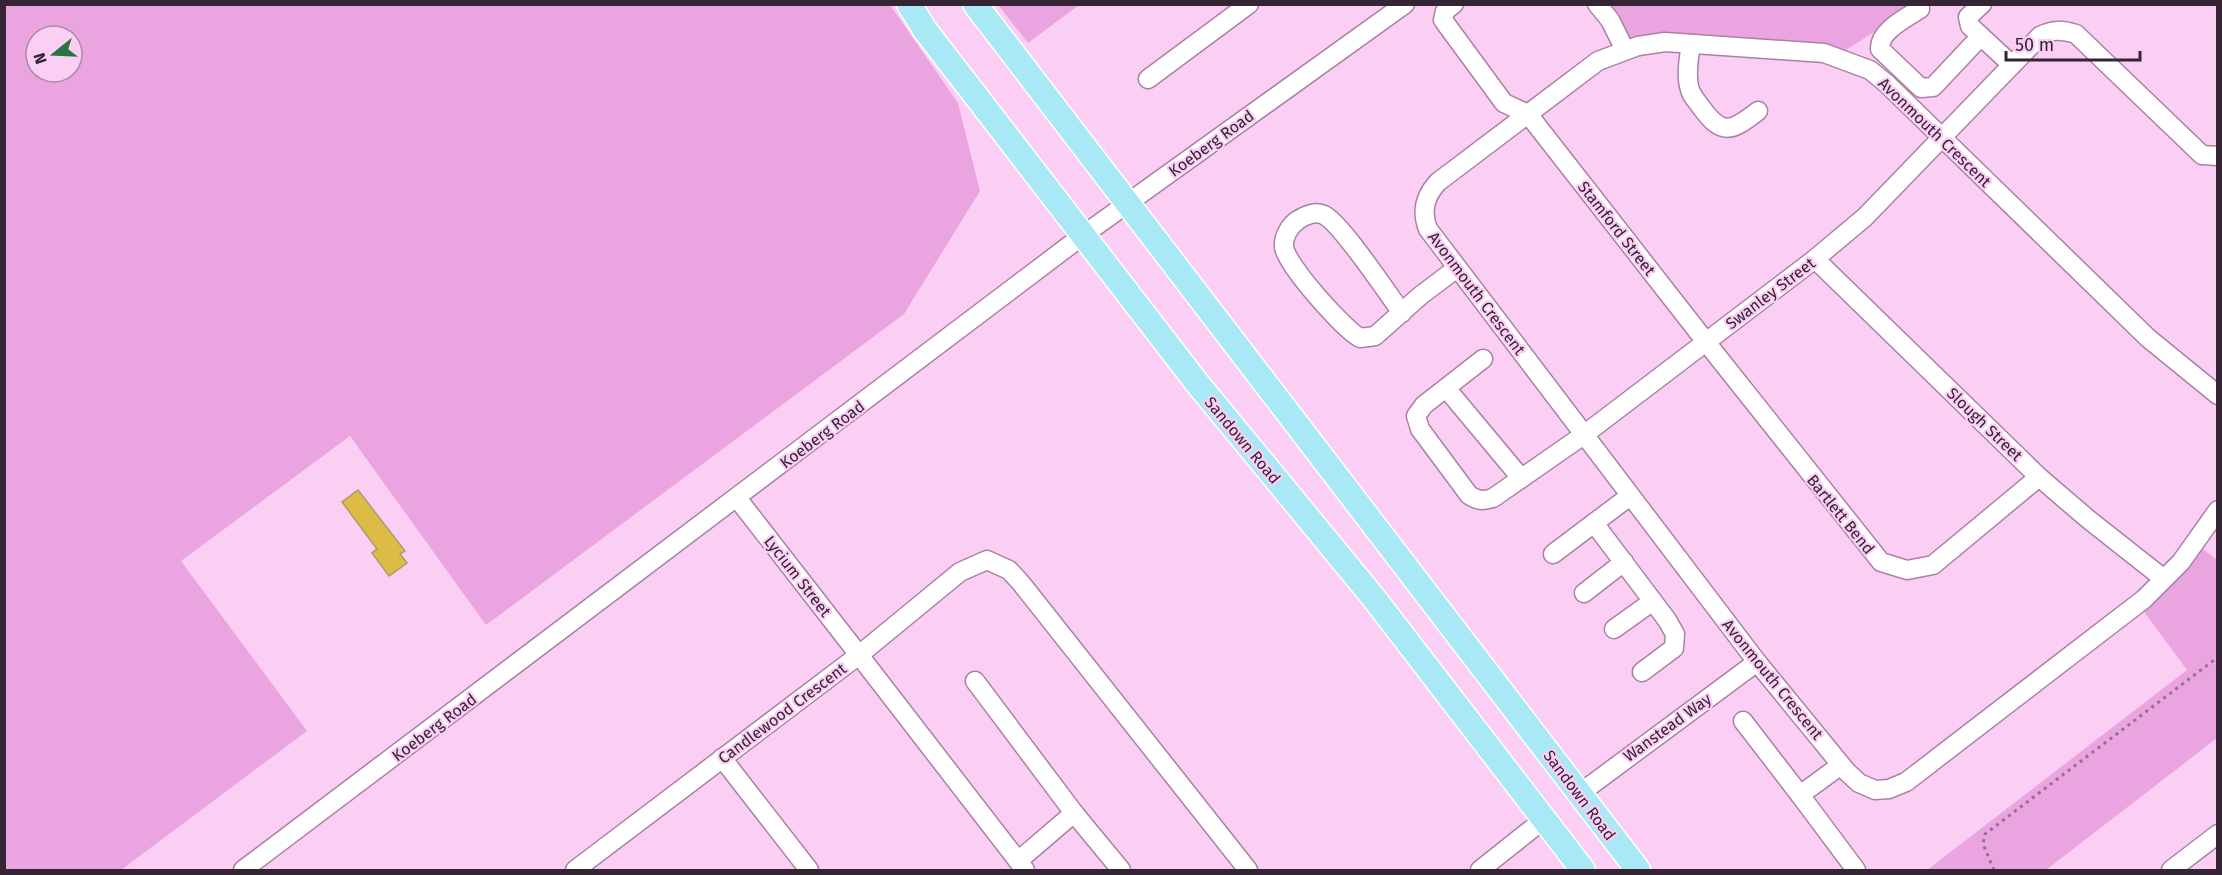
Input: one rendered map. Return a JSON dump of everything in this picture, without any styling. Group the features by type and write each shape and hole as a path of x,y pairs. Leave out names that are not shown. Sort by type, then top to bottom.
{"main road":[{"name":"Sandown Road","path":"909,4 925,30 1082,236 1113,272 1197,383 1373,597 1583,870"},
{"name":"Sandown Road","path":"975,4 1638,870"}],"street":[{"path":"1148,79 1249,4"},
{"name":"Koeberg Road","path":"243,870 1082,236 1406,4"},
{"path":"1454,4 1445,12 1443,20 1504,103 1528,114"},
{"path":"1597,4 1610,20 1624,50"},
{"path":"1982,4 1968,17 1970,26 2012,65"},
{"path":"1920,9 1885,34 1879,42 1880,49 1922,88 1933,87 1981,36"},
{"name":"Swanley Street","path":"1446,388 1419,410 1416,416 1417,423 1469,495 1477,500 1485,501 1493,498 1585,434 1815,259 1865,217 2040,36 2057,30 2076,34 2202,155 2217,156"},
{"name":"Avonmouth Crescent","path":"2217,394 2148,338 1870,70 1824,53 1665,42 1624,50 1599,61 1438,182 1429,194 1424,207 1426,225 1457,268 1756,662 1841,765 1859,783 1875,790 1890,789 1906,782 2144,599 2181,562 2217,510"},
{"path":"1691,44 1688,86 1712,122 1722,127 1736,126 1758,111"},
{"name":"Stamford Street","path":"1528,114 1706,342"},
{"path":"1402,313 1341,231 1324,215 1314,213 1296,221 1286,234 1284,244 1286,255 1323,303 1349,331 1360,338 1375,336 1402,313 1420,296 1457,268"},
{"name":"Slough Street","path":"1815,259 2039,477 2164,579"},
{"name":"Bartlett Bend","path":"1706,342 1875,557 1890,566 1907,570 1933,565 2039,477"},
{"path":"1483,359 1446,388 1521,478"},
{"path":"1553,554 1630,496"},
{"name":"Lycium Street","path":"737,498 859,655"},
{"path":"1594,523 1673,629 1676,640 1674,648 1642,672"},
{"path":"859,655 960,572 987,560 1009,570 1029,592 1248,870"},
{"path":"1584,593 1624,562"},
{"path":"1614,630 1653,601"},
{"name":"Candlewood Crescent","path":"575,870 859,655 1021,866"},
{"name":"Wanstead Way","path":"1579,794 1756,662"},
{"path":"975,681 1074,813 1121,870"},
{"path":"1743,721 1856,870"},
{"path":"722,758 809,870"},
{"path":"1800,795 1841,765"},
{"path":"1021,866 1074,813"},
{"path":"1480,870 1544,820"},
{"path":"2171,870 2216,837"}],"path":[{"path":"1994,870 1983,844 1985,834 2217,657"}],"shaded area":[{"path":"5,4 890,5 958,103 980,191 904,314 486,625 350,436 181,561 307,731 121,870 5,870"},
{"path":"998,5 1079,5 1028,43"},
{"path":"1606,5 1916,5 1843,52 1668,34 1631,38"},
{"path":"2200,547 2217,560 2217,738 2046,870 1927,870 2187,670 2142,609"}],"building":[{"path":"358,490 405,551 400,554 407,563 389,576 372,553 377,549 342,502"}]}
